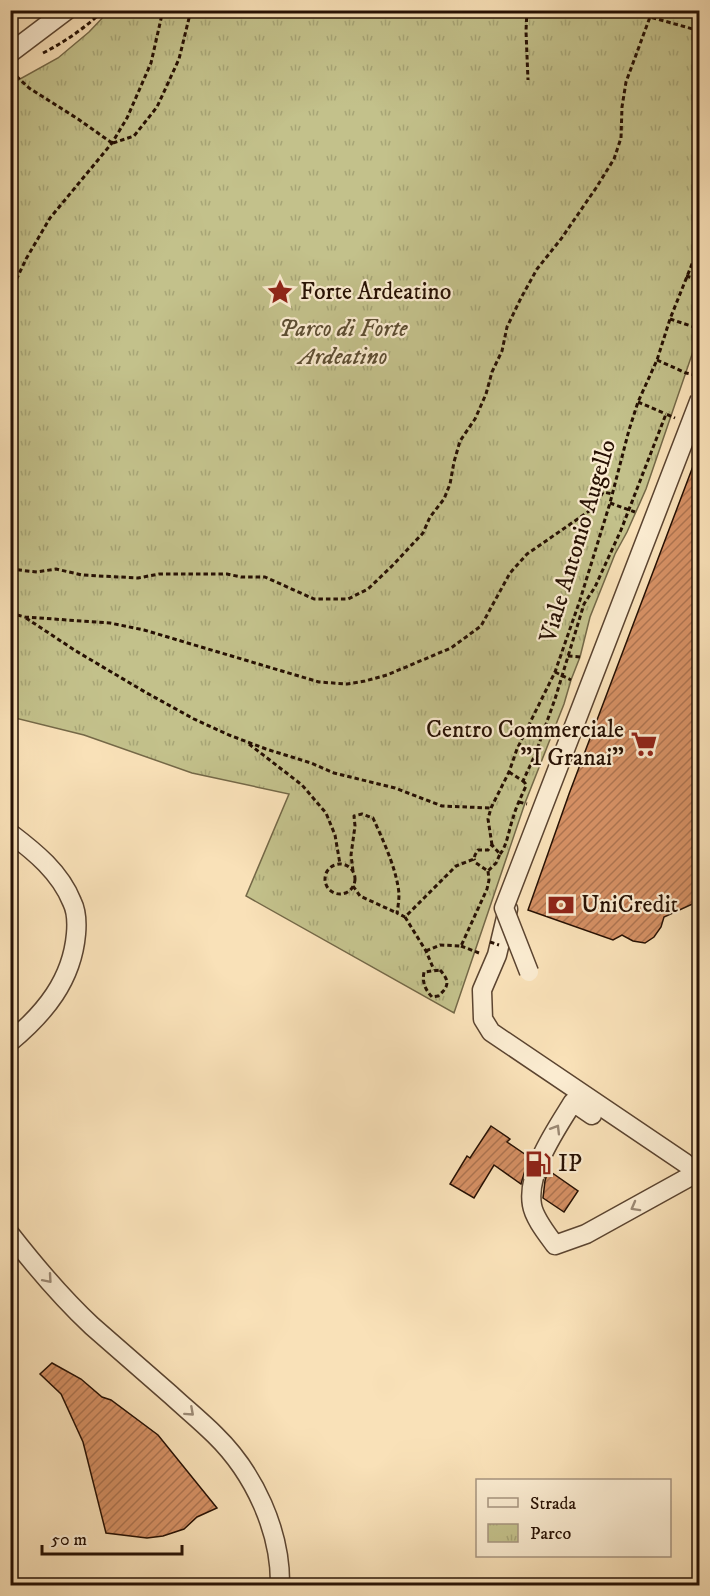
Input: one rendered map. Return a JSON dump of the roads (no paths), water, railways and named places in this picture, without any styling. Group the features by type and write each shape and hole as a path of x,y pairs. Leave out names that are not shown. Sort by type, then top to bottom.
{"street":[{"path":"13,60 67,10"},
{"path":"529,972 504,908 699,399"},
{"path":"690,1171 491,1032 483,1020 482,990 498,955 511,895 699,408"},
{"path":"10,833 51,868 75,908 77,928 72,962 60,986 44,1010 10,1042"},
{"path":"573,1102 690,1171 586,1234 555,1245 542,1227 532,1206 532,1190 538,1164 573,1102"},
{"path":"10,1234 52,1284 90,1323 216,1436 237,1461 257,1493 271,1527 280,1567 280,1586"}],"place":[{"name":"Forte Ardeatino","path":"280,292"},
{"name":"Centro Commerciale \"I Granai\"","path":"644,744"},
{"name":"UniCredit","path":"561,905"},
{"name":"IP","path":"538,1164"}],"park label":[{"name":"Parco di Forte Ardeatino","path":"343,343"}]}
